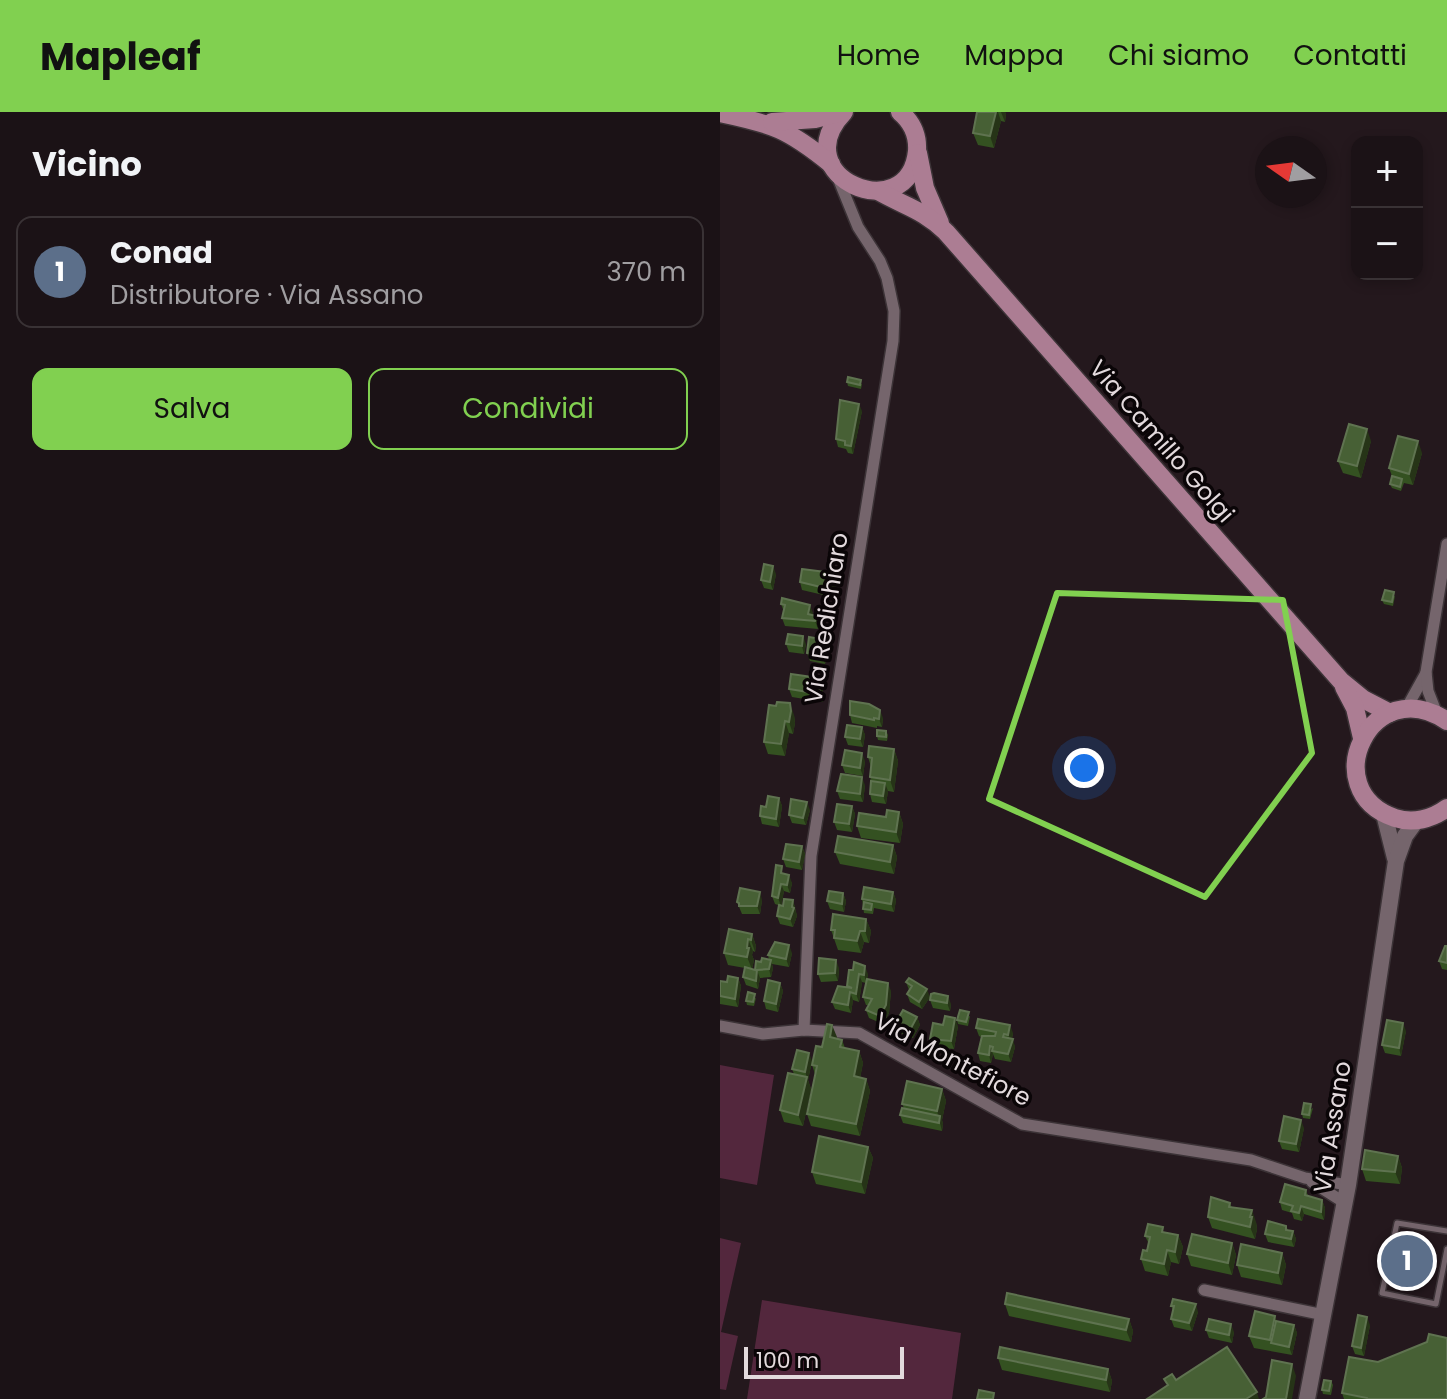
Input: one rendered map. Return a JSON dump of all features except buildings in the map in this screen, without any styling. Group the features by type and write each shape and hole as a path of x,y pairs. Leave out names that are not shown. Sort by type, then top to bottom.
{"main road":[{"path":"720,113 762,121 799,121 843,112"},
{"path":"834,169 828,142 843,112"},
{"name":"Via Camillo Golgi","path":"907,116 929,202 946,232"},
{"path":"762,121 792,134 834,169"},
{"path":"875,191 898,183 906,176 912,167 917,146"},
{"name":"Via Camillo Golgi","path":"834,169 846,183 914,207 934,220 1341,681 1363,699 1398,711"},
{"name":"Via Camillo Golgi","path":"1341,681 1355,708 1362,738"},
{"path":"1442,718 1422,709 1398,711 1374,723 1362,738 1355,761 1359,786 1373,806 1384,814 1399,820 1416,821 1444,812"},
{"name":"Via Assano","path":"1384,814 1396,861"},
{"name":"Via Assano","path":"1307,1399 1348,1185 1396,861 1405,836 1416,821"}],"street":[{"name":"Via Redichiaro","path":"804,1030 811,856 893,341 894,311 887,278 856,222 834,169"},
{"path":"856,222 860,201 875,191"},
{"path":"1442,718 1428,691 1426,672 1447,544"},
{"path":"1398,711 1426,672"},
{"name":"Via Montefiore","path":"720,1026 763,1034 804,1030 859,1033 1022,1124 1251,1160 1305,1178 1348,1185"},
{"name":"Via Montefiore","path":"1305,1178 1345,1203"},
{"path":"1204,1290 1324,1315"}],"lane":[{"path":"1447,1231 1397,1223 1382,1293 1436,1304 1447,1249"}],"highlighted area":[{"path":"1057,593 1283,600 1312,753 1205,897 989,799"}],"shaded area":[{"path":"720,1065 774,1075 757,1185 720,1178"},
{"path":"720,1238 741,1243 721,1332 738,1336 726,1390 720,1389"},
{"path":"762,1300 961,1333 952,1399 747,1399"}],"place":[{"name":"Conad","path":"1407,1261"}]}
